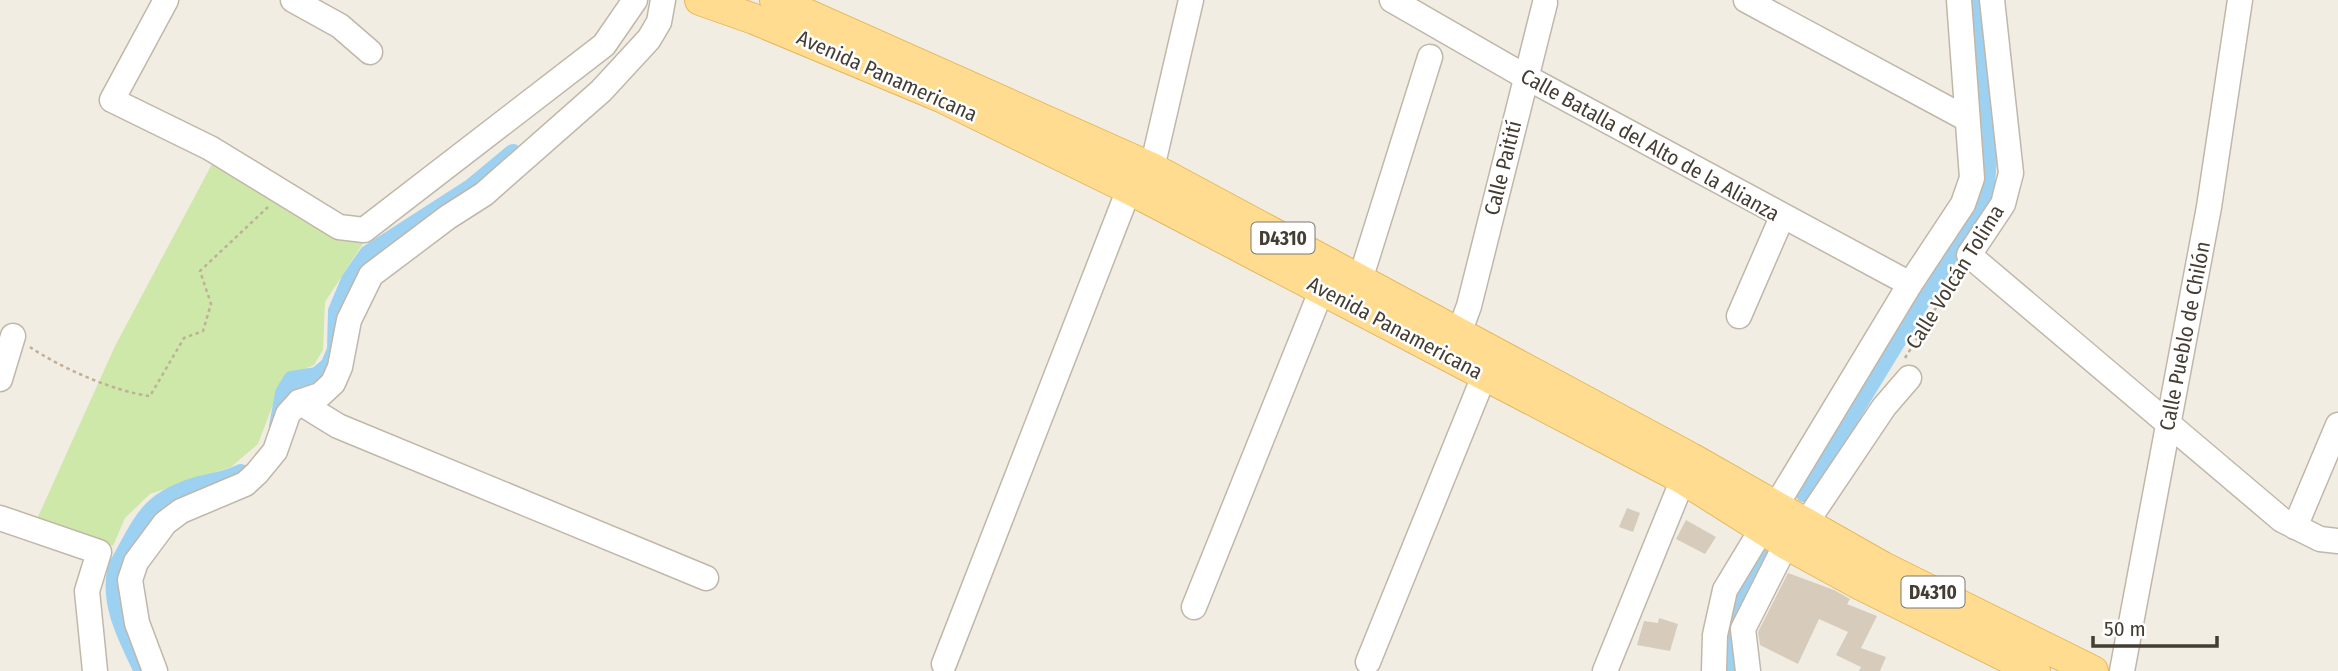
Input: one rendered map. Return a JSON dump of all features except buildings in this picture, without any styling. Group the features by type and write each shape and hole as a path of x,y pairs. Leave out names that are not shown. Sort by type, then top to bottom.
{"main road":[{"name":"Avenida Panamericana","path":"700,0 766,24 941,97 1129,188 1683,479 1783,526 1883,567 2093,671"},
{"name":"Avenida Panamericana","path":"775,0 1152,168 1459,333 1783,526 1861,585 2035,671"}],"street":[{"path":"166,0 112,100 210,148 339,227 364,230 604,45 635,0"},
{"path":"293,0 340,26 370,52"},
{"path":"155,671 131,602 130,580 136,562 165,523 181,511 245,484 257,472 275,451 288,414 299,402 320,395 333,383 340,367 349,320 371,275 427,232 484,194 601,91 649,39 659,22 663,0"},
{"path":"1152,168 1191,0"},
{"name":"Calle Batalla del Alto de la Alianza","path":"1392,0 1526,78 1910,284"},
{"path":"1746,0 1967,119"},
{"name":"Calle Volcán Tolima","path":"1748,671 1743,629 1783,526 1910,284 1963,204 1972,178 1959,0"},
{"name":"Calle Volcán Tolima","path":"1969,254 2003,204 2011,173 1992,0"},
{"name":"Calle Pueblo de Chilón","path":"2123,671 2209,206 2240,0"},
{"name":"Calle Paitití","path":"1459,333 1545,3"},
{"path":"1360,280 1430,57"},
{"path":"944,664 1129,188"},
{"path":"1739,316 1782,217"},
{"path":"1969,254 2282,520 2320,539 2338,541"},
{"path":"1195,607 1322,289"},
{"path":"0,379 13,336"},
{"path":"1368,662 1484,376"},
{"name":"Calle Volcán Tolima","path":"1714,671 1718,609 1742,559 1783,526 1909,378"},
{"path":"299,402 338,426 706,578"},
{"path":"2295,527 2338,425"},
{"path":"1605,671 1683,479"},
{"path":"0,518 99,552 87,591 95,671"}],"path":[{"path":"13,336 48,359 126,393 150,396 184,338 203,331 211,304 200,271 283,193"},
{"name":"Calle Volcán Tolima","path":"1909,378 1905,356 1969,254"}],"green space":[{"path":"212,164 335,239 366,239 325,302 323,350 314,365 283,378 258,444 231,467 150,494 125,518 113,546 37,519 115,346"}],"waterway":[{"path":"1804,493 1985,197 1988,158 1978,0"},
{"path":"278,426 284,393 292,380 317,376 329,366 336,350 337,311 350,280 368,254 472,187 513,153"},
{"path":"143,671 120,619 115,592 118,565 141,524 157,505 182,491 241,473"},
{"path":"1730,671 1730,637 1736,607 1749,578 1767,549"}]}
